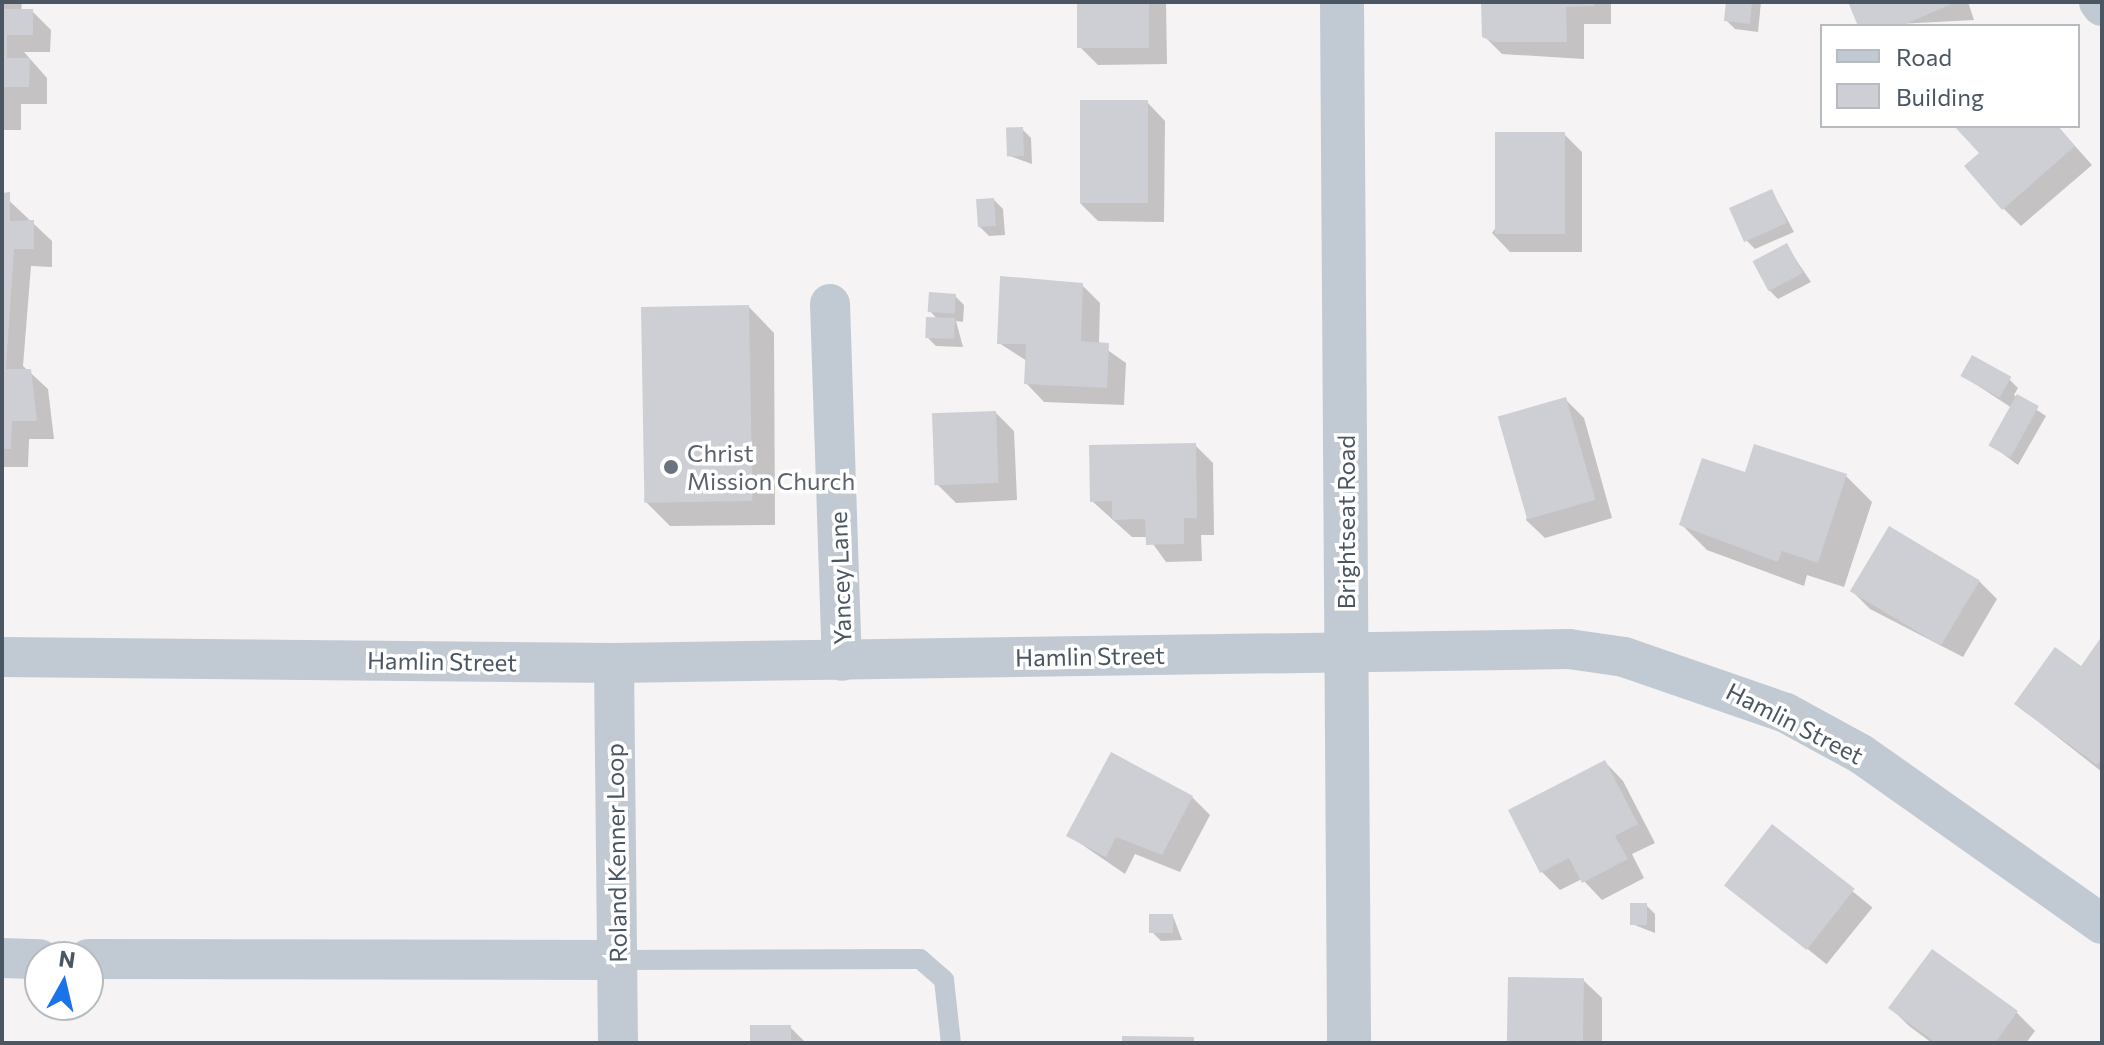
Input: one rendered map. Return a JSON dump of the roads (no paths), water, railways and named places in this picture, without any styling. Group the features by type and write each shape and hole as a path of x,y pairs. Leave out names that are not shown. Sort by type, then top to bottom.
{"street":[{"name":"Brightseat Road","path":"1342,2 1349,1043"},
{"name":"Yancey Lane","path":"830,304 842,661"},
{"name":"Hamlin Street","path":"2,657 614,663 1569,649 1732,689 1861,754 2102,924"},
{"name":"Roland Kenner Loop","path":"614,663 618,1043"},
{"path":"2,958 24,959"},
{"path":"104,959 617,960"}],"lane":[{"path":"617,960 920,959 944,980 951,1043"}],"place":[{"name":"Christ Mission Church","path":"671,467"}]}
